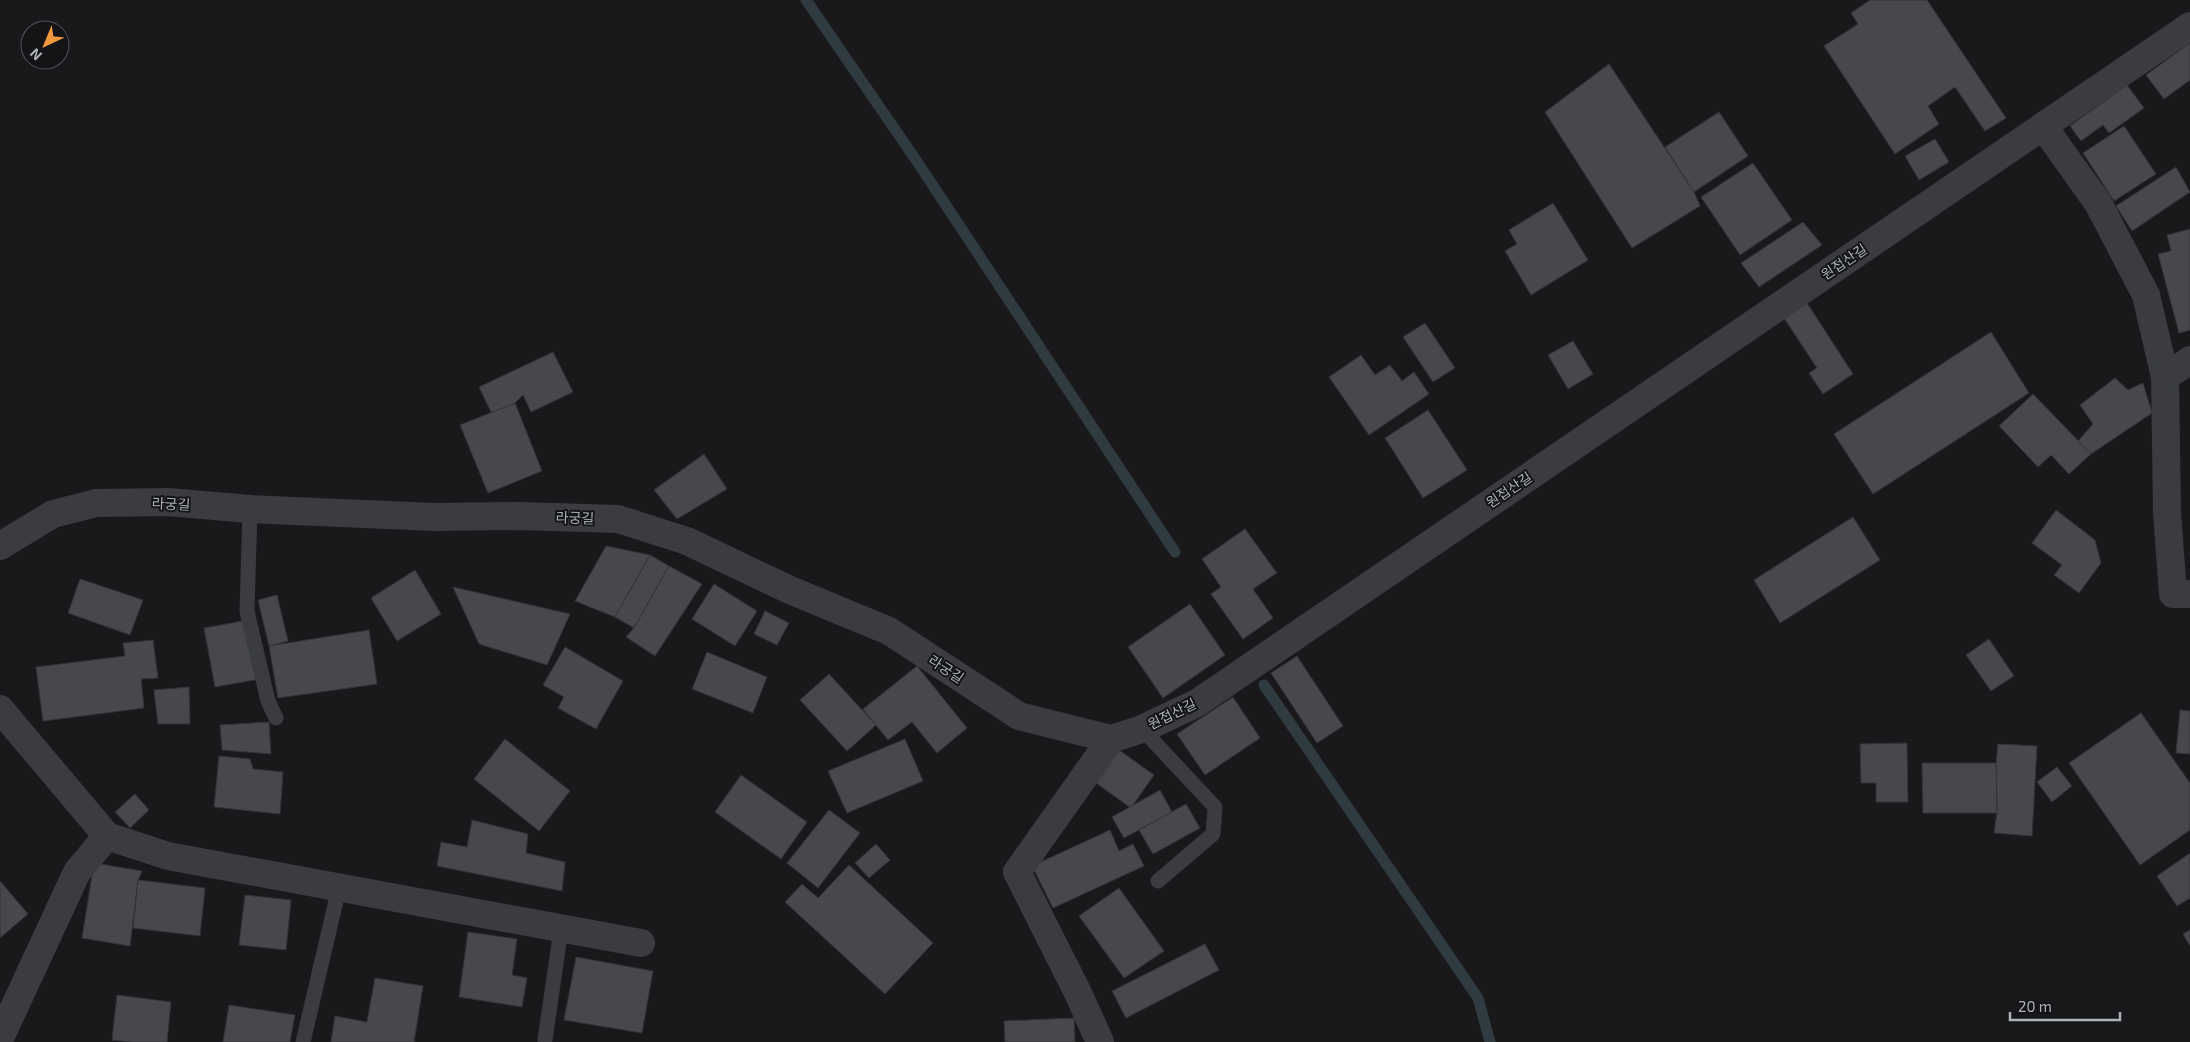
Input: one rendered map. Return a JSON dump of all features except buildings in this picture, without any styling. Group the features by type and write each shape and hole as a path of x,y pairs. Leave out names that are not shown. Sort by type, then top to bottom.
{"street":[{"name":"원접산길","path":"1111,739 1142,729 1198,703 2190,26"},
{"path":"2043,126 2098,203 2146,295 2165,377 2166,512 2173,594 2190,594"},
{"path":"2165,377 2190,360"},
{"name":"라궁길","path":"0,546 54,514 96,502 168,502 250,509 434,517 519,516 618,519 686,541 790,590 889,631 1019,716 1111,739"},
{"path":"0,709 108,836 168,856 641,944"},
{"path":"1100,1042 1078,993 1017,872 1111,739"},
{"path":"0,1038 77,872 108,836"}],"lane":[{"path":"250,509 247,610 268,701 276,718"},
{"path":"1142,729 1215,807 1213,834 1158,881"},
{"path":"303,1042 339,888"},
{"path":"545,1040 561,929"}],"waterway":[{"path":"806,0 918,163 1175,552"},
{"path":"1264,685 1478,998 1490,1042"}]}
